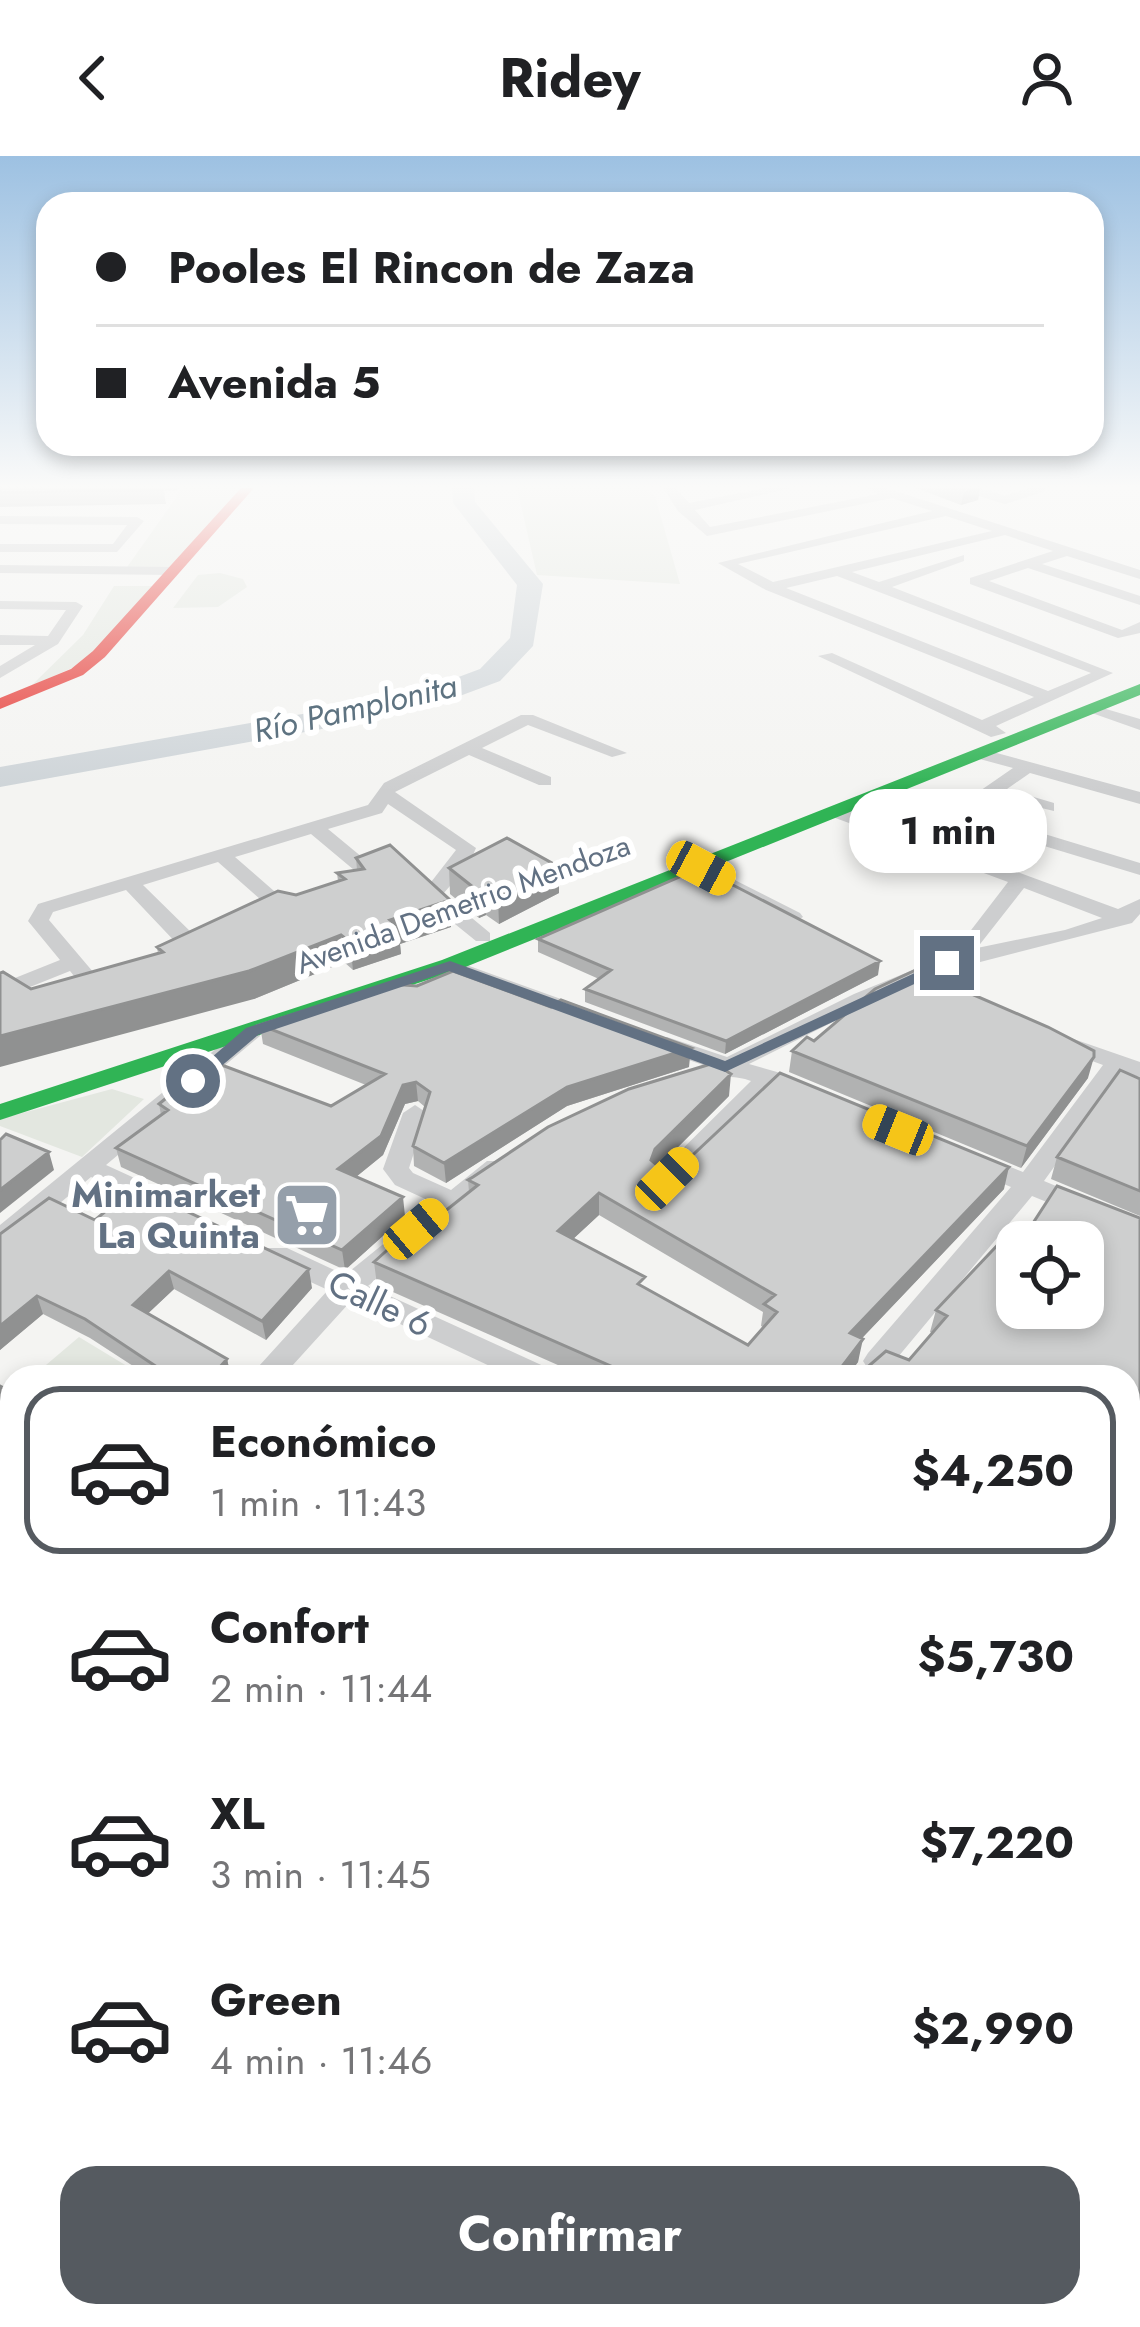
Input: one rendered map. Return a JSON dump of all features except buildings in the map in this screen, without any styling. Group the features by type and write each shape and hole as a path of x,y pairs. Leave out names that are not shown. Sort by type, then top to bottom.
{"main road":[{"path":"0,704 38,691 99,654 157,589"},
{"name":"Avenida Demetrio Mendoza","path":"0,1091 483,938 1140,674"},
{"name":"Avenida Demetrio Mendoza","path":"0,1112 450,965 837,812 987,738 1095,708 1140,689"}],"street":[{"path":"778,589 1048,697"},
{"path":"884,589 1106,673 1048,697 987,738"},
{"path":"999,589 1123,635 1140,627"},
{"path":"1106,589 1140,601"},
{"path":"0,604 76,606 52,641 0,673"},
{"path":"0,640 52,641"},
{"path":"826,656 987,738 1027,767 1140,799"},
{"path":"1095,708 1140,725"},
{"path":"384,794 527,719 618,754"},
{"path":"468,748 545,781"},
{"path":"968,808 1027,767"},
{"path":"993,791 1047,807"},
{"path":"384,794 466,848 462,860 431,895 483,938"},
{"path":"94,986 38,921 39,914 117,885 133,886 375,809 384,802 384,794"},
{"path":"837,812 1018,883 1134,916"},
{"path":"315,828 367,871"},
{"path":"1038,838 1140,869"},
{"path":"223,857 283,908"},
{"path":"701,868 806,923"},
{"path":"947,963 972,942 1018,883"},
{"path":"133,886 189,943"},
{"path":"663,1087 725,1067 901,973 1058,939 1134,916"},
{"path":"0,992 74,962"},
{"path":"450,965 834,1104"},
{"path":"901,973 952,996"},
{"path":"878,1361 1127,1067 1034,1030"},
{"path":"0,1239 252,1031"},
{"path":"667,1179 769,1077"},
{"path":"415,1113 397,1169 404,1179 450,1200"},
{"path":"275,1365 347,1288 450,1200 526,1147"},
{"path":"941,1148 1140,1232"},
{"path":"90,1167 197,1218"},
{"name":"Calle 6","path":"240,1238 513,1365"}],"lane":[{"path":"0,695 38,691"}],"shaded area":[{"path":"112,589 153,589 81,664 31,686 83,635"},
{"path":"187,589 244,589 218,607 173,608"},
{"path":"112,1089 144,1099 82,1157 0,1126 0,1119"},
{"path":"79,1337 125,1365 46,1365"}],"waterway":[{"name":"Río Pamplonita","path":"0,777 366,712 447,691 490,675 523,640 529,589"}],"traffic: fast":[{"path":"0,1112 450,965 1140,689"}],"traffic: jam":[{"path":"0,704 77,672 157,589"}],"place":[{"name":"Minimarket La Quinta","path":"307,1215"}],"route":[{"path":"193,1081 252,1031 450,965 725,1067 947,963"}]}
